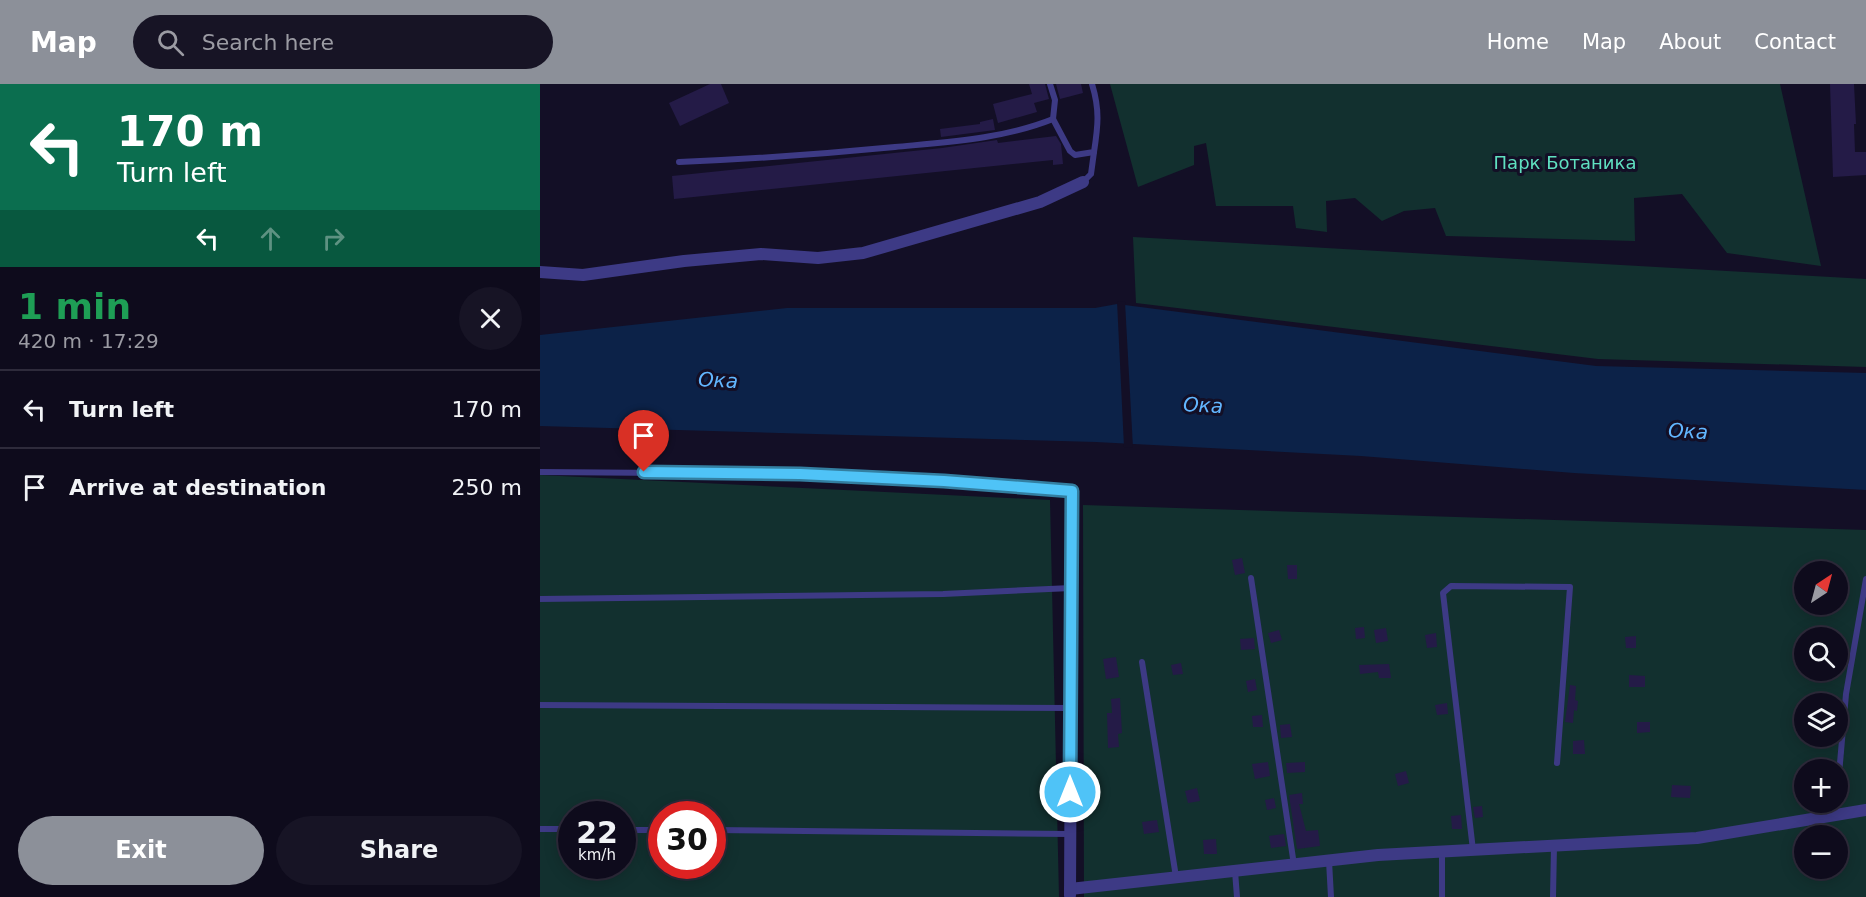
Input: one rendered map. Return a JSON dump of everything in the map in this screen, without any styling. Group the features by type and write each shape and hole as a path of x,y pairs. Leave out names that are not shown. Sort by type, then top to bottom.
{"street":[{"path":"540,272 582,274 761,254 818,258 863,253 1040,202 1083,182"},
{"path":"1072,491 1070,893 1176,878 1378,855 1697,838 1816,813"},
{"path":"1848,809 1866,810"}],"lane":[{"path":"1050,84 1055,100 1053,119 1070,151 1075,155 1094,152"},
{"path":"1083,182 1091,174 1097,135 1098,105 1092,84"},
{"path":"679,162 782,158 982,138 1039,125 1053,119"},
{"path":"540,472 800,474 944,481 1072,491"},
{"path":"1251,578 1294,865"},
{"path":"1840,759 1846,694 1866,579"},
{"path":"1473,850 1443,593 1451,586 1570,587 1557,763"},
{"path":"540,599 943,594 1071,588"},
{"path":"1142,662 1176,878"},
{"path":"540,705 1071,708"},
{"path":"540,829 558,829"},
{"path":"726,830 1070,834"},
{"path":"1553,897 1554,846"},
{"path":"1442,852 1442,897"},
{"path":"1329,861 1331,897"},
{"path":"1235,871 1237,897"}],"green space":[{"name":"Парк Ботаника","path":"1110,84 1780,84 1821,266 1727,253 1682,194 1634,198 1635,241 1446,236 1435,208 1404,211 1382,221 1355,198 1326,201 1327,232 1296,228 1293,206 1216,206 1206,143 1194,146 1194,165 1138,187"},
{"path":"1133,237 1866,279 1866,367 1598,359 1136,303"},
{"path":"540,475 1050,500 1059,897 540,897"},
{"path":"1083,505 1866,530 1866,897 1084,897"}],"water":[{"name":"Ока","path":"1117,304 1596,366 1866,373 1866,490 1574,473 1361,456 1096,442 540,426 540,335 787,308 1095,308"}],"pier":[{"path":"1117,301 1125,302 1133,448 1124,447"}],"building":[{"path":"710,84 721,84 729,103 680,126 669,103"},
{"path":"1029,84 1045,84 1049,99 1034,103 1037,112 998,123 993,104 1032,94"},
{"path":"1056,84 1081,84 1083,93 1060,99"},
{"path":"1830,84 1854,84 1855,152 1866,152 1866,175 1833,177"},
{"path":"993,119 995,130 941,137 940,129 980,124 980,122"},
{"path":"1056,136 1061,144 1063,164 1053,165 1053,160 674,199 672,176 942,148 997,140 998,143"},
{"path":"1242,558 1245,573 1235,575 1232,560"},
{"path":"1287,565 1297,565 1297,579 1288,579"},
{"path":"1364,627 1365,638 1356,639 1355,628"},
{"path":"1386,628 1388,641 1376,643 1374,630"},
{"path":"1279,630 1282,640 1271,643 1268,633"},
{"path":"1436,633 1437,647 1427,648 1425,635"},
{"path":"1636,636 1636,648 1626,648 1625,637"},
{"path":"1254,638 1255,649 1241,650 1240,639"},
{"path":"1116,657 1119,677 1106,679 1103,659"},
{"path":"1181,663 1183,674 1173,675 1171,665"},
{"path":"1389,664 1391,678 1379,678 1378,672 1360,674 1359,665"},
{"path":"1629,675 1645,676 1645,687 1629,687"},
{"path":"1255,679 1257,690 1248,692 1246,681"},
{"path":"1570,685 1576,686 1575,700 1578,701 1577,711 1574,710 1573,723 1565,722"},
{"path":"1120,698 1122,733 1118,734 1119,747 1108,748 1107,713 1112,713 1111,699"},
{"path":"1447,703 1448,714 1437,715 1435,705"},
{"path":"1262,715 1263,727 1253,727 1252,716"},
{"path":"1637,722 1650,722 1650,732 1637,733"},
{"path":"1290,724 1292,737 1281,738 1280,725"},
{"path":"1584,740 1585,754 1573,754 1573,741"},
{"path":"1268,762 1270,776 1255,779 1252,764"},
{"path":"1305,762 1305,772 1287,773 1286,763"},
{"path":"1406,771 1409,783 1398,786 1395,774"},
{"path":"1672,785 1691,786 1690,798 1671,797"},
{"path":"1197,788 1200,801 1188,803 1185,791"},
{"path":"1302,793 1303,804 1299,804 1306,831 1318,830 1320,846 1297,849 1289,795"},
{"path":"1274,798 1276,808 1267,810 1265,800"},
{"path":"1482,806 1483,817 1475,818 1473,807"},
{"path":"1461,815 1462,829 1452,829 1451,816"},
{"path":"1157,820 1159,832 1144,834 1142,822"},
{"path":"1284,834 1286,846 1271,848 1269,836"},
{"path":"1216,839 1217,854 1204,854 1203,840"}],"route":[{"path":"644,472 800,474 944,481 1072,491 1070,792"}]}
